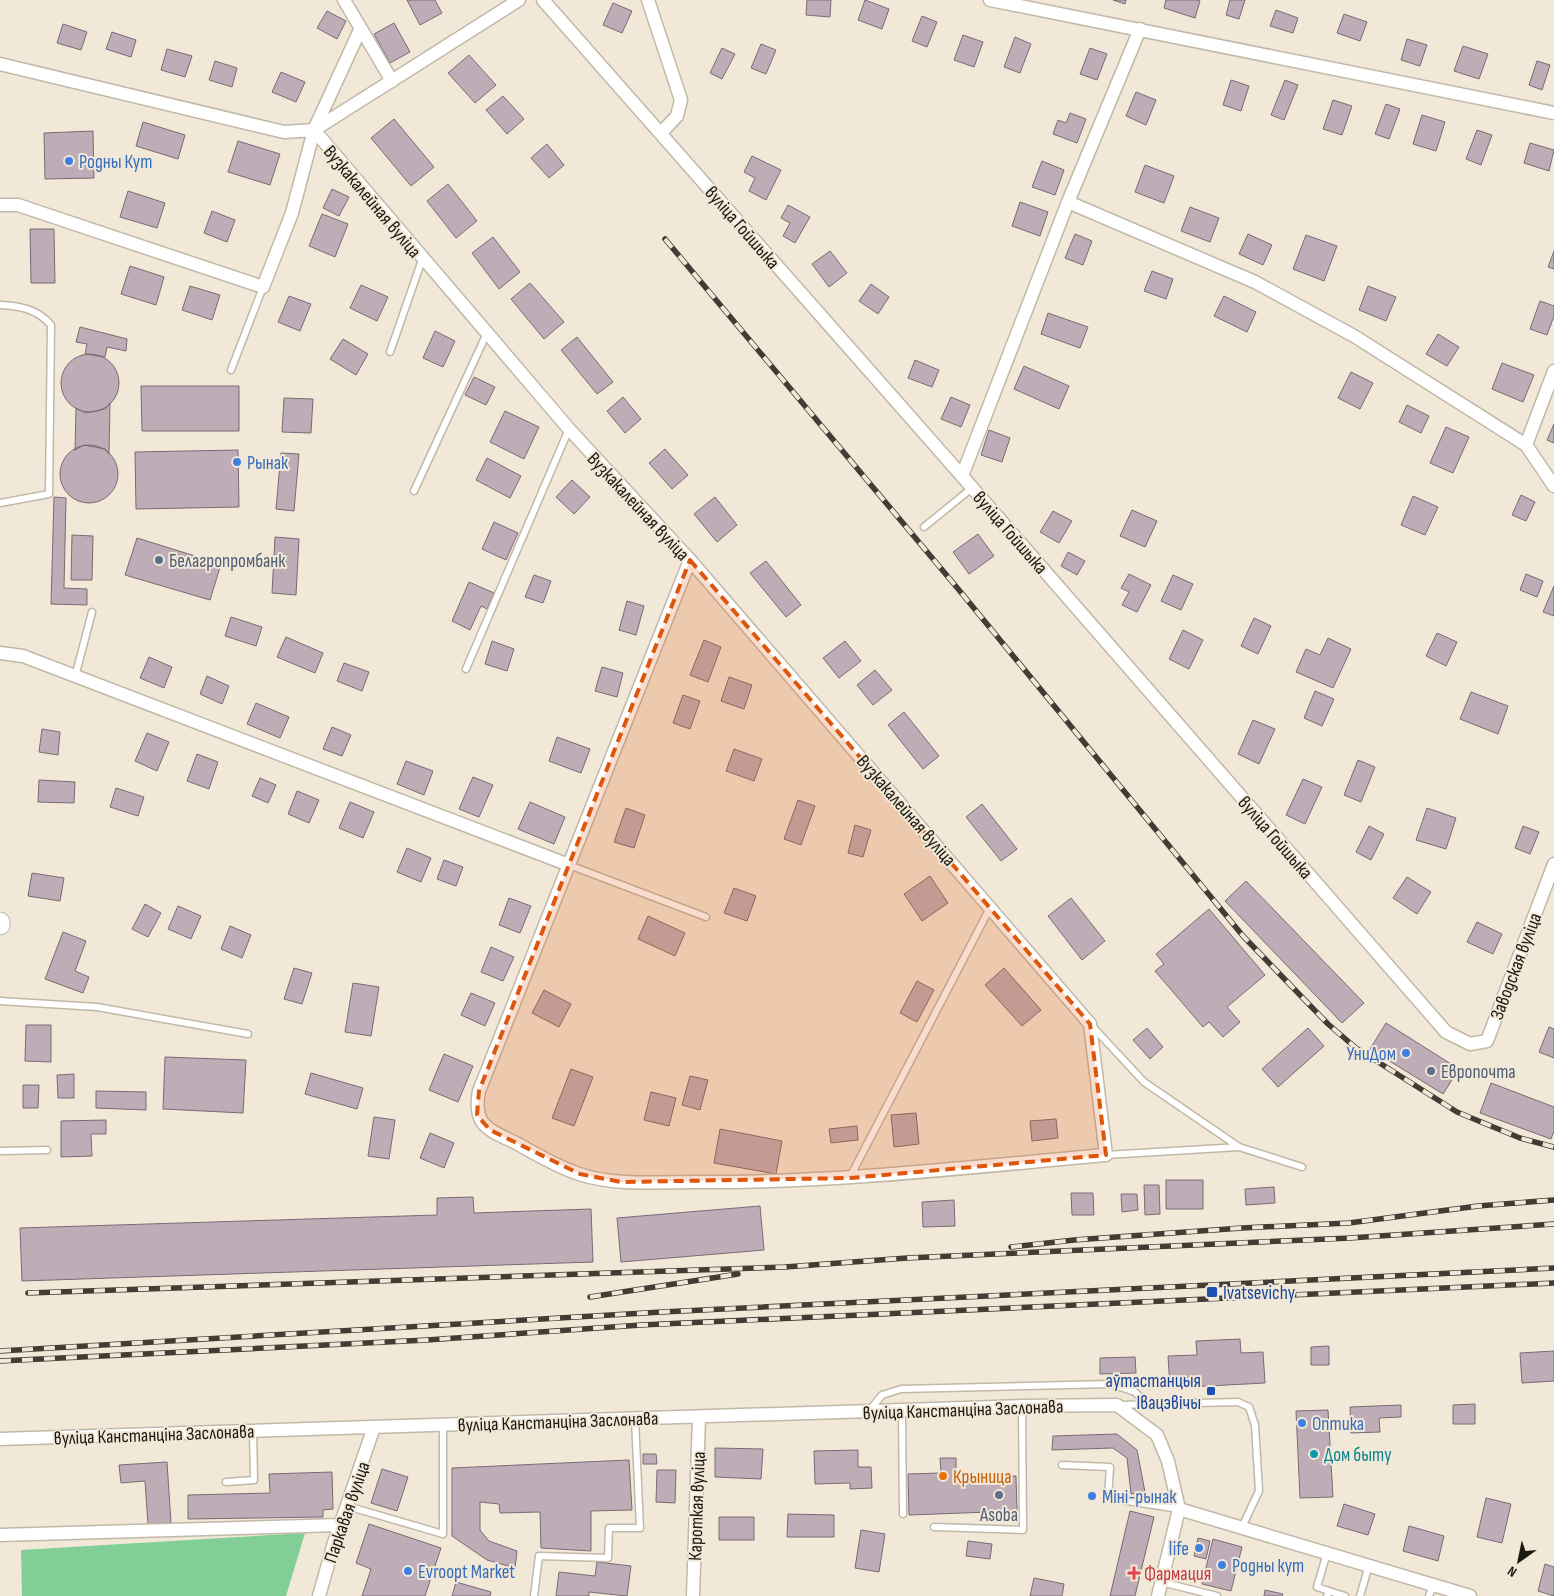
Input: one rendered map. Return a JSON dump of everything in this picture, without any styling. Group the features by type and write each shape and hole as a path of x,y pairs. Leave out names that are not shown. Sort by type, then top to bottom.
{"street":[{"path":"344,0 360,30 392,81"},
{"path":"314,130 518,0"},
{"name":"вуліца Гойшыка","path":"543,0 962,476 1446,1032 1470,1044 1487,1041"},
{"path":"648,0 681,100 677,116 661,133"},
{"path":"990,0 1554,113"},
{"path":"962,476 1068,202 1140,29"},
{"path":"0,205 18,204 262,287 292,213 314,130 360,30"},
{"name":"Вузкакалейная вуліца","path":"0,64 284,132 314,130 422,260 569,429 690,560 1090,1024"},
{"path":"1068,202 1254,282 1354,336 1526,445 1554,486"},
{"path":"1526,445 1554,371"},
{"path":"690,560 479,1091 477,1114 481,1123 522,1146 580,1174 621,1182 741,1182 850,1178 1106,1155 1090,1024"},
{"path":"0,653 23,656 569,865"},
{"name":"Заводская вуліца","path":"1487,1041 1554,864"},
{"path":"1117,1405 1157,1435 1168,1462 1179,1509 1158,1596"},
{"name":"вуліца Канстанціна Заслонава","path":"0,1439 1022,1406 1117,1405"},
{"name":"Кароткая вуліца","path":"693,1596 699,1417"},
{"name":"Паркавая вуліца","path":"319,1596 340,1525 374,1427"},
{"path":"1179,1509 1369,1565 1431,1590 1470,1596"},
{"path":"0,1535 340,1525"}],"lane":[{"path":"390,352 422,260"},
{"path":"231,370 262,287"},
{"path":"0,305 22,306 42,315 51,325 48,494 0,503"},
{"path":"414,491 487,333"},
{"path":"466,669 569,429"},
{"path":"924,526 972,488"},
{"path":"75,677 92,612"},
{"path":"569,865 706,917"},
{"path":"850,1178 990,906"},
{"path":"0,1001 97,1007 248,1034"},
{"path":"1090,1024 1144,1082 1239,1147 1302,1167"},
{"path":"1106,1155 1239,1147"},
{"path":"0,1151 48,1150"},
{"path":"868,1411 882,1395 901,1390 1111,1384 1136,1392 1148,1405"},
{"path":"1117,1405 1238,1402 1249,1407 1255,1425 1259,1491 1242,1527"},
{"path":"934,1527 1022,1530 1022,1406"},
{"path":"902,1410 903,1514"},
{"path":"534,1596 539,1556 608,1558 608,1528 640,1528 634,1419"},
{"path":"347,1506 443,1534 443,1425"},
{"path":"226,1482 254,1480 253,1431"},
{"path":"1062,1465 1110,1467 1108,1498 1179,1509"},
{"path":"1328,1552 1317,1587 1328,1593 1346,1596"},
{"path":"1360,1596 1369,1565"},
{"path":"1161,1582 1217,1596"}],"highlighted area":[{"path":"690,560 1090,1024 1106,1155 850,1178 621,1182 580,1174 490,1130 477,1115 479,1091"}],"green space":[{"path":"305,1533 286,1596 22,1596 21,1550"}],"building":[{"path":"407,0 435,0 442,13 420,25"},
{"path":"807,0 831,0 830,17 806,15"},
{"path":"865,0 889,9 882,29 858,20"},
{"path":"1113,0 1126,0 1125,4"},
{"path":"1166,0 1200,1 1195,18 1164,8"},
{"path":"1230,0 1245,0 1239,19 1226,15"},
{"path":"613,3 632,11 622,33 603,25"},
{"path":"1276,10 1298,18 1293,33 1270,26"},
{"path":"327,11 346,21 337,39 317,28"},
{"path":"1344,14 1367,22 1360,41 1337,33"},
{"path":"922,16 937,22 927,47 912,41"},
{"path":"394,23 410,52 390,63 374,34"},
{"path":"63,24 87,32 81,50 57,43"},
{"path":"112,32 136,40 131,57 106,49"},
{"path":"963,35 983,42 974,67 954,60"},
{"path":"1015,37 1031,44 1020,73 1004,67"},
{"path":"1407,39 1427,45 1420,66 1401,60"},
{"path":"761,44 776,50 766,74 751,68"},
{"path":"1463,46 1488,54 1479,79 1454,71"},
{"path":"722,48 735,54 722,79 710,73"},
{"path":"1090,48 1107,54 1097,80 1080,74"},
{"path":"167,49 192,56 185,77 161,70"},
{"path":"469,55 496,85 475,103 448,73"},
{"path":"215,61 237,68 232,87 209,80"},
{"path":"1537,61 1550,65 1542,90 1529,85"},
{"path":"281,72 305,82 296,102 272,92"},
{"path":"1231,80 1249,86 1241,111 1223,105"},
{"path":"1285,80 1298,85 1284,120 1271,115"},
{"path":"1136,92 1156,100 1146,125 1126,116"},
{"path":"503,96 524,119 507,134 486,110"},
{"path":"1333,100 1352,106 1342,135 1323,129"},
{"path":"1386,104 1400,109 1389,139 1375,134"},
{"path":"1070,113 1086,119 1077,143 1053,134 1058,120 1066,123"},
{"path":"1422,115 1445,122 1436,151 1413,144"},
{"path":"394,119 434,167 411,186 371,138"},
{"path":"143,122 185,135 178,159 136,146"},
{"path":"1477,130 1492,135 1481,165 1466,159"},
{"name":"Родны Кут","path":"93,131 94,178 45,179 44,133"},
{"path":"238,141 280,154 270,185 228,172"},
{"path":"1530,143 1554,150 1549,171 1524,163"},
{"path":"547,144 564,165 549,178 531,158"},
{"path":"752,156 781,170 766,200 749,191 755,178 744,172"},
{"path":"1042,161 1064,170 1055,195 1032,187"},
{"path":"1145,165 1174,176 1164,203 1135,192"},
{"path":"448,184 477,221 456,238 427,201"},
{"path":"332,189 349,197 339,216 323,208"},
{"path":"128,191 165,203 157,228 120,217"},
{"path":"1020,202 1048,212 1040,236 1012,226"},
{"path":"788,205 810,217 795,243 783,236 790,223 781,218"},
{"path":"1190,207 1219,218 1210,242 1181,231"},
{"path":"212,211 235,220 227,242 204,233"},
{"path":"322,214 348,224 335,257 309,246"},
{"path":"30,229 54,229 55,283 31,283"},
{"path":"1075,234 1092,241 1083,265 1065,258"},
{"path":"1248,234 1272,245 1263,265 1239,254"},
{"path":"1306,235 1337,246 1324,281 1293,269"},
{"path":"493,237 520,272 499,289 472,253"},
{"path":"830,251 847,273 829,287 812,264"},
{"path":"1554,251 1554,269 1548,267"},
{"path":"130,266 164,277 156,305 121,294"},
{"path":"1152,271 1173,279 1166,299 1144,291"},
{"path":"530,283 564,322 544,339 511,299"},
{"path":"871,284 889,297 878,314 859,301"},
{"path":"361,285 388,297 377,321 350,308"},
{"path":"190,286 220,295 212,320 182,310"},
{"path":"1368,286 1396,297 1386,321 1359,310"},
{"path":"289,296 311,304 300,331 278,322"},
{"path":"1224,296 1256,312 1247,332 1214,316"},
{"path":"1540,301 1554,306 1554,316 1547,335 1530,329"},
{"path":"1048,313 1088,327 1080,348 1041,334"},
{"path":"80,327 127,339 126,351 107,347 105,357 85,354 87,344 76,342"},
{"path":"435,331 455,341 443,367 423,358"},
{"path":"1438,334 1459,347 1447,366 1426,354"},
{"path":"577,337 613,382 597,394 561,350"},
{"path":"343,339 368,354 356,375 330,359"},
{"path":"90,354 101,356 114,367 119,383 117,394 106,407 90,412 79,410 66,399 61,383 63,372 74,359"},
{"path":"915,360 939,370 932,387 908,378"},
{"path":"1502,363 1534,375 1523,402 1492,389"},
{"path":"1024,366 1069,386 1059,409 1014,389"},
{"path":"1351,372 1373,383 1360,409 1338,398"},
{"path":"474,377 495,387 486,405 465,395"},
{"path":"141,386 239,386 239,431 142,431"},
{"path":"623,397 641,419 625,433 607,411"},
{"path":"951,397 970,405 961,427 941,419"},
{"path":"284,398 313,399 311,433 282,432"},
{"path":"110,403 109,454 105,449 84,445 75,450 76,408 85,413 105,409"},
{"path":"1407,405 1429,416 1421,433 1399,422"},
{"path":"505,411 539,427 524,459 490,442"},
{"path":"1554,424 1554,443 1547,440"},
{"path":"1446,427 1469,437 1453,473 1430,463"},
{"path":"989,430 1010,438 1002,462 981,455"},
{"path":"89,445 100,447 113,458 118,474 116,485 105,498 89,503 78,501 65,490 60,474 62,463 73,450"},
{"path":"665,449 688,475 672,489 649,463"},
{"path":"238,450 239,507 136,509 135,452"},
{"path":"281,453 299,454 294,511 276,509"},
{"path":"487,458 521,476 510,498 476,480"},
{"path":"572,480 590,497 574,514 556,497"},
{"path":"1521,495 1535,502 1526,521 1512,515"},
{"path":"1413,496 1438,507 1425,535 1401,525"},
{"path":"54,497 66,498 64,588 87,589 87,605 51,604"},
{"path":"715,497 737,525 717,542 694,514"},
{"path":"1132,510 1157,521 1145,547 1120,536"},
{"path":"1053,511 1072,521 1059,543 1040,532"},
{"path":"494,522 518,533 506,560 482,549"},
{"path":"978,534 994,556 969,574 953,552"},
{"path":"72,535 93,536 92,580 71,580"},
{"path":"275,537 299,539 296,595 272,593"},
{"path":"137,538 221,564 210,600 125,575"},
{"path":"1068,552 1085,561 1077,575 1061,566"},
{"path":"766,561 801,605 786,617 750,573"},
{"path":"1129,574 1151,585 1137,612 1122,605 1129,592 1121,588"},
{"path":"1526,574 1543,581 1537,597 1520,590"},
{"path":"534,575 551,581 543,603 525,597"},
{"path":"1173,575 1193,584 1181,610 1161,601"},
{"path":"469,582 494,593 487,609 481,606 470,630 452,621"},
{"path":"1554,586 1554,616 1543,612"},
{"path":"627,601 644,606 636,635 619,630"},
{"path":"231,617 262,627 256,646 225,636"},
{"path":"1254,618 1271,626 1258,654 1241,646"},
{"path":"1183,630 1203,640 1189,669 1169,659"},
{"path":"1437,633 1457,642 1446,666 1426,656"},
{"path":"286,637 323,653 315,673 277,657"},
{"path":"1328,638 1351,649 1333,688 1296,672 1306,649 1320,655"},
{"path":"704,640 721,647 708,682 690,675"},
{"path":"492,641 514,649 507,671 485,664"},
{"path":"845,641 861,661 839,678 823,658"},
{"path":"149,657 172,667 164,688 140,678"},
{"path":"344,663 369,672 362,691 337,681"},
{"path":"602,667 623,673 617,697 595,691"},
{"path":"875,670 892,690 873,705 857,685"},
{"path":"207,676 229,686 222,704 200,694"},
{"path":"729,677 752,685 744,709 721,701"},
{"path":"1315,691 1334,699 1322,726 1304,718"},
{"path":"1471,692 1508,706 1498,734 1460,719"},
{"path":"683,695 700,701 690,729 673,723"},
{"path":"256,703 289,717 280,738 247,724"},
{"path":"904,712 939,756 923,769 888,725"},
{"path":"1253,720 1275,729 1259,764 1238,754"},
{"path":"332,727 351,735 342,756 323,749"},
{"path":"42,729 60,732 58,755 39,752"},
{"path":"147,733 169,742 157,771 135,761"},
{"path":"557,737 590,749 581,773 549,761"},
{"path":"734,749 762,759 754,781 726,771"},
{"path":"197,754 218,762 209,789 187,781"},
{"path":"1358,760 1375,767 1361,802 1344,795"},
{"path":"406,761 433,771 424,795 397,784"},
{"path":"473,777 493,785 479,817 459,809"},
{"path":"260,778 276,785 268,803 252,796"},
{"path":"1303,779 1322,787 1305,824 1286,815"},
{"path":"39,780 75,782 74,803 38,802"},
{"path":"116,788 144,797 138,816 110,807"},
{"path":"297,791 319,800 309,823 288,814"},
{"path":"798,800 815,806 801,845 784,839"},
{"path":"350,802 374,812 363,838 339,828"},
{"path":"530,802 565,817 554,844 518,829"},
{"path":"982,804 1017,849 1001,861 966,817"},
{"path":"626,808 645,815 634,848 614,842"},
{"path":"1427,808 1456,818 1446,849 1416,840"},
{"path":"855,825 871,830 863,857 848,853"},
{"path":"1369,826 1384,834 1371,860 1356,852"},
{"path":"1523,826 1539,832 1530,854 1515,848"},
{"path":"407,848 431,858 421,882 397,872"},
{"path":"444,860 463,867 456,886 437,879"},
{"path":"32,873 64,878 60,901 28,896"},
{"path":"930,876 948,903 922,921 904,894"},
{"path":"1407,877 1431,892 1417,914 1393,898"},
{"path":"1246,881 1364,1003 1342,1023 1225,901"},
{"path":"734,888 756,896 747,921 724,913"},
{"path":"509,898 531,906 520,933 499,925"},
{"path":"1071,898 1105,941 1082,960 1048,916"},
{"path":"145,904 161,913 148,937 132,929"},
{"path":"178,906 201,916 191,939 168,929"},
{"path":"1209,909 1265,975 1227,1007 1240,1022 1223,1037 1209,1022 1203,1027 1155,971 1164,964 1156,954"},
{"path":"648,916 685,933 675,956 638,939"},
{"path":"1477,922 1502,934 1493,954 1467,942"},
{"path":"230,926 251,935 242,958 221,949"},
{"path":"63,932 86,941 75,971 89,977 83,993 45,979"},
{"path":"491,947 514,957 503,981 481,972"},
{"path":"294,968 312,973 302,1004 284,999"},
{"path":"1004,968 1041,1010 1022,1026 985,985"},
{"path":"917,981 934,990 917,1022 900,1013"},
{"path":"353,983 379,987 371,1036 345,1032"},
{"path":"544,990 571,1004 559,1027 532,1013"},
{"path":"471,993 495,1003 485,1026 461,1015"},
{"path":"1386,1023 1459,1069 1443,1094 1370,1049"},
{"path":"26,1025 51,1025 51,1062 25,1061"},
{"path":"1549,1027 1554,1029 1554,1058 1539,1052"},
{"path":"1147,1028 1163,1047 1150,1059 1133,1040"},
{"path":"1308,1028 1324,1046 1278,1087 1262,1069"},
{"path":"444,1054 473,1066 458,1102 429,1090"},
{"path":"165,1057 246,1060 243,1113 163,1109"},
{"path":"571,1069 593,1077 574,1126 552,1118"},
{"path":"311,1073 363,1088 357,1109 305,1094"},
{"path":"74,1074 74,1098 58,1098 57,1075"},
{"path":"690,1076 708,1080 700,1110 682,1105"},
{"path":"1491,1083 1554,1107 1554,1131 1551,1139 1480,1113"},
{"path":"23,1085 39,1085 38,1108 23,1108"},
{"path":"96,1091 146,1092 146,1110 96,1108"},
{"path":"651,1092 676,1098 669,1126 644,1120"},
{"path":"916,1113 919,1144 894,1147 891,1115"},
{"path":"374,1117 395,1120 389,1159 368,1156"},
{"path":"1056,1119 1058,1138 1032,1141 1030,1121"},
{"path":"106,1120 106,1134 91,1134 92,1156 61,1157 61,1121"},
{"path":"857,1126 858,1140 831,1143 829,1129"},
{"path":"720,1129 782,1141 776,1174 714,1163"},
{"path":"430,1133 454,1143 444,1168 420,1158"},
{"path":"1166,1180 1203,1180 1203,1209 1166,1209"},
{"path":"1144,1185 1159,1185 1160,1214 1145,1215"},
{"path":"1274,1187 1275,1203 1246,1205 1245,1189"},
{"path":"1071,1193 1093,1193 1094,1215 1072,1215"},
{"path":"1121,1194 1137,1194 1138,1210 1122,1212"},
{"path":"473,1197 474,1213 591,1209 593,1262 22,1281 20,1228 437,1215 437,1198"},
{"path":"954,1200 955,1226 923,1227 922,1202"},
{"path":"760,1206 764,1250 621,1262 617,1218"},
{"path":"1240,1339 1241,1353 1263,1352 1265,1383 1170,1388 1168,1356 1197,1355 1196,1341"},
{"path":"1329,1346 1329,1365 1311,1365 1311,1347"},
{"path":"1554,1351 1554,1381 1522,1383 1520,1353"},
{"path":"1135,1357 1136,1373 1100,1374 1100,1358"},
{"path":"1475,1404 1475,1424 1453,1424 1453,1405"},
{"path":"1401,1405 1401,1417 1379,1418 1380,1432 1351,1433 1350,1407"},
{"name":"Дом быту","path":"1328,1410 1333,1497 1300,1498 1296,1411"},
{"path":"1117,1434 1137,1450 1145,1492 1131,1494 1127,1458 1113,1448 1052,1450 1053,1436"},
{"path":"715,1448 763,1449 761,1479 715,1477"},
{"path":"858,1450 858,1467 871,1467 872,1488 850,1489 850,1483 815,1484 814,1451"},
{"path":"643,1454 656,1454 657,1464 643,1464"},
{"path":"940,1458 956,1458 956,1478 1016,1476 1017,1511 909,1515 908,1474 941,1473"},
{"path":"629,1460 632,1510 591,1511 591,1551 541,1548 540,1512 500,1513 499,1504 480,1502 480,1530 489,1541 517,1551 515,1568 487,1560 452,1536 452,1468"},
{"path":"167,1462 171,1523 148,1525 145,1481 121,1483 119,1465"},
{"path":"382,1469 408,1477 397,1511 371,1503"},
{"path":"657,1470 676,1470 675,1503 656,1502"},
{"path":"332,1472 333,1509 323,1510 323,1517 188,1519 188,1495 270,1493 269,1474"},
{"path":"1486,1498 1511,1504 1502,1543 1477,1537"},
{"path":"1344,1504 1375,1514 1368,1535 1337,1526"},
{"path":"1130,1511 1154,1517 1135,1596 1110,1596"},
{"path":"788,1514 834,1515 834,1537 787,1537"},
{"path":"719,1517 754,1517 754,1540 719,1540"},
{"path":"369,1524 441,1548 425,1596 362,1596 371,1569 356,1563"},
{"path":"1409,1526 1444,1536 1438,1561 1403,1551"},
{"path":"861,1530 885,1534 879,1572 855,1568"},
{"path":"1198,1538 1210,1541 1206,1559 1194,1556"},
{"name":"Родны кут","path":"1213,1539 1242,1547 1231,1591 1202,1584"},
{"path":"968,1541 992,1544 990,1559 966,1556"},
{"path":"597,1562 631,1566 627,1596 589,1592 589,1596 556,1596 559,1572 595,1576"},
{"path":"1545,1564 1554,1567 1554,1596 1538,1591"},
{"path":"1034,1578 1064,1584 1062,1596 1030,1596"},
{"path":"456,1582 491,1592 490,1596 452,1596"},
{"path":"1265,1590 1283,1594 1282,1596 1264,1596"}],"railway":[{"path":"665,239 959,590 1243,936 1328,1024 1356,1048 1457,1112 1520,1138 1554,1147"},
{"path":"1011,1247 1074,1240 1242,1228 1349,1223 1478,1206 1554,1200"},
{"path":"28,1293 785,1267 907,1258 1350,1238 1554,1224"},
{"path":"0,1351 662,1312 1554,1268"},
{"path":"590,1297 738,1274"},
{"path":"0,1361 427,1340 641,1325 1554,1283"}],"place":[{"name":"Родны Кут","path":"69,161"},
{"name":"Рынак","path":"237,462"},
{"name":"Белагропромбанк","path":"159,560"},
{"name":"УниДом","path":"1406,1053"},
{"name":"Европочта","path":"1431,1071"},
{"name":"Ivatsevichy","path":"1212,1292"},
{"name":"аўтастанцыя Івацэвічы","path":"1211,1391"},
{"name":"Оптика","path":"1302,1423"},
{"name":"Дом быту","path":"1314,1454"},
{"name":"Крыница","path":"943,1476"},
{"name":"Asoba","path":"999,1495"},
{"name":"Міні-рынак","path":"1092,1496"},
{"name":"life","path":"1199,1548"},
{"name":"Родны кут","path":"1222,1565"},
{"name":"Evroopt Market","path":"408,1571"},
{"name":"Фармация","path":"1134,1573"}]}
